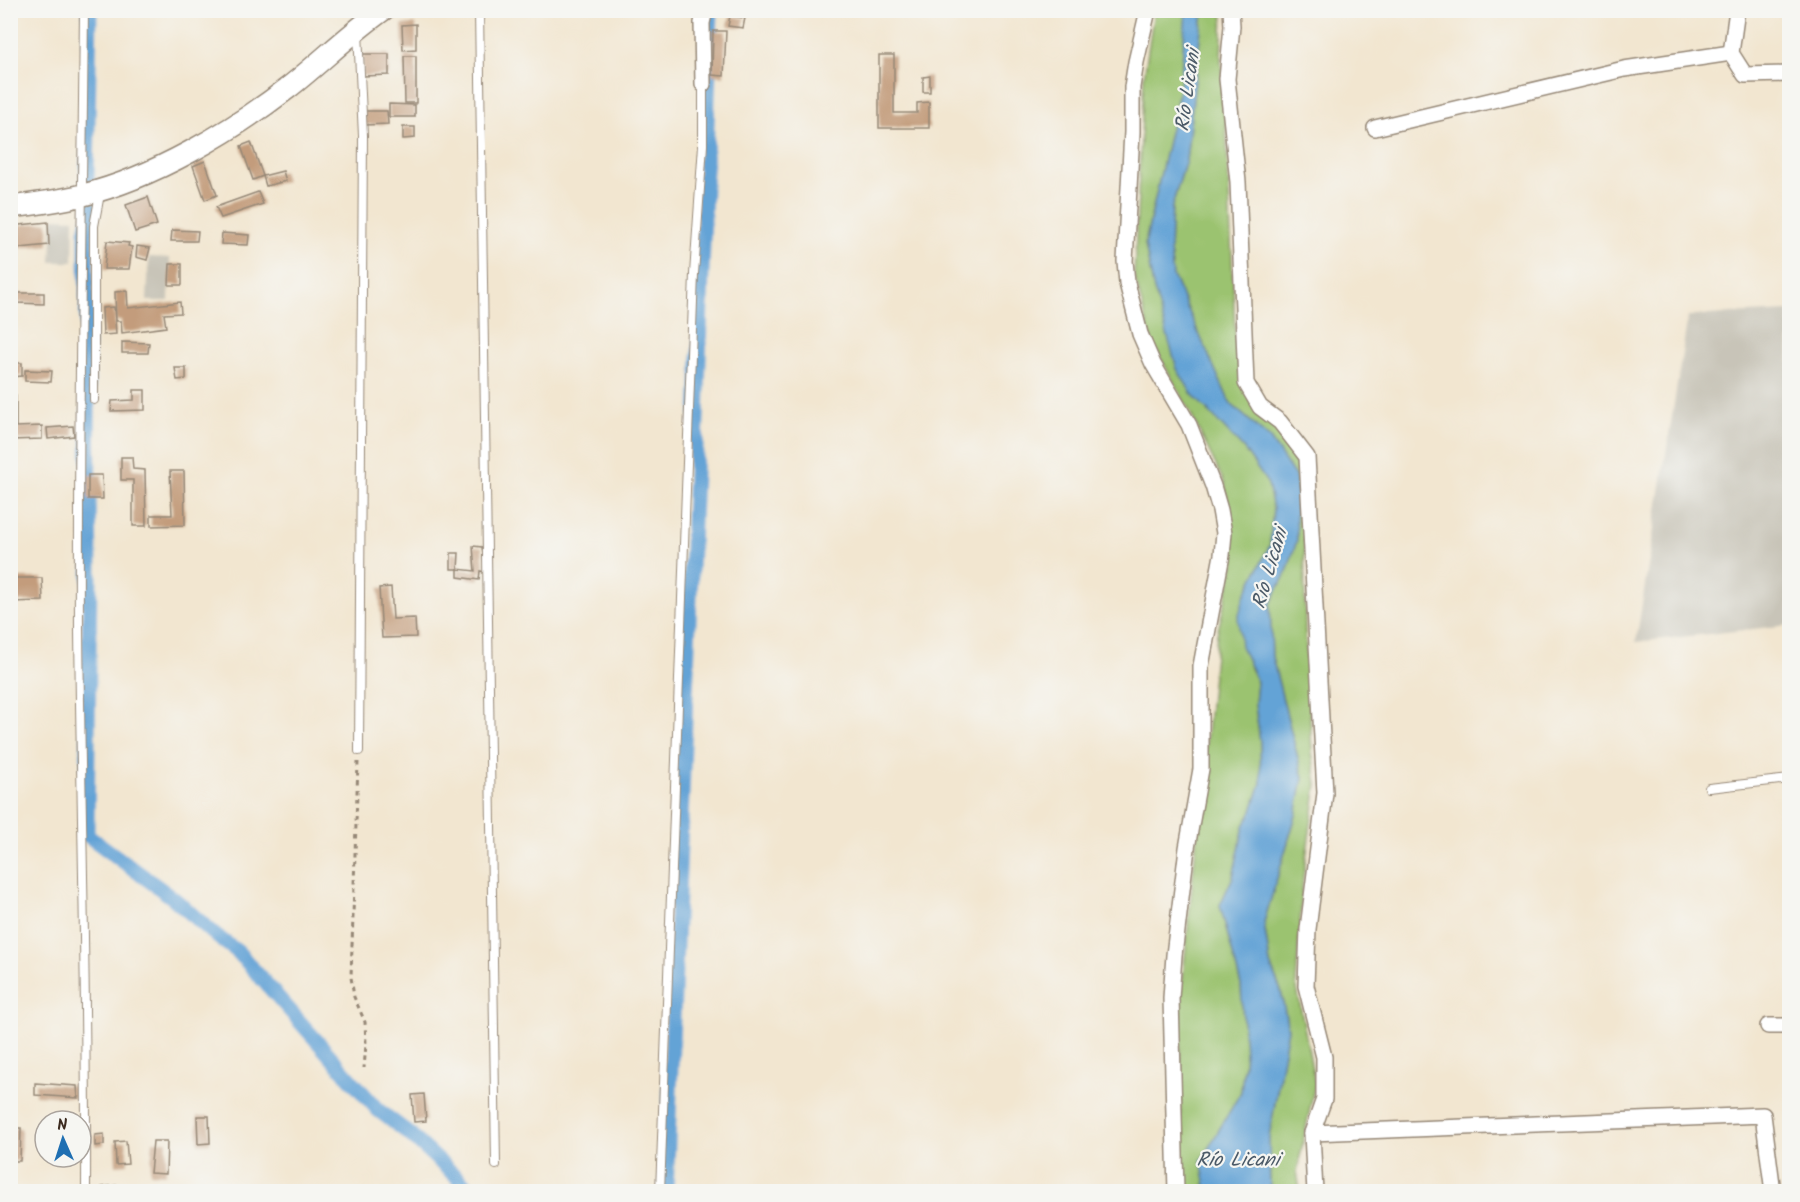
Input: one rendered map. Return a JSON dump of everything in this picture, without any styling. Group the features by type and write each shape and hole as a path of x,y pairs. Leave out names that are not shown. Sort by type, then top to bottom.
{"main road":[{"path":"10,207 91,193 128,181 187,152 259,109 289,88 358,28 383,10"}],"street":[{"path":"703,84 702,23 705,10"},
{"path":"1148,10 1132,87 1132,132 1125,261 1127,283 1140,334 1153,364 1189,425 1220,510 1224,533 1201,666 1201,769 1187,848 1174,955 1171,998 1176,1191"},
{"path":"1231,10 1232,26 1227,80 1238,182 1246,383 1260,407 1280,422 1307,457 1325,793 1308,929 1306,986 1324,1057 1324,1099 1312,1133 1315,1191"},
{"path":"1737,10 1731,52 1745,75 1790,74"},
{"path":"1375,128 1624,69 1731,52"},
{"path":"1767,1026 1790,1026"},
{"path":"1312,1133 1763,1115 1773,1191"}],"lane":[{"path":"84,10 94,226 94,400"},
{"path":"479,10 496,1165"},
{"path":"358,28 363,136 359,751"},
{"path":"660,1191 694,274 703,145 703,84"},
{"path":"86,1191 87,1047 79,625 91,193"},
{"path":"1708,788 1790,779"}],"path":[{"path":"359,751 351,977 354,997 364,1022 366,1044 364,1068"}],"shaded area":[{"path":"53,218 74,219 73,262 51,262"},
{"path":"149,257 170,258 169,301 147,301"},
{"path":"1789,311 1789,625 1636,642 1688,316"}],"green space":[{"path":"1154,11 1186,11 1186,20 1180,88 1145,244 1153,286 1165,324 1244,449 1269,484 1273,509 1270,545 1244,597 1250,668 1257,682 1255,704 1260,742 1261,783 1252,811 1244,826 1233,877 1220,905 1241,985 1245,1054 1241,1093 1212,1143 1205,1184 1207,1191 1181,1191 1180,1007 1217,634 1235,560 1225,484 1187,406 1152,342 1134,275 1144,77"},
{"path":"1203,11 1223,11 1221,60 1226,121 1236,354 1252,397 1287,444 1304,485 1305,628 1312,752 1317,784 1303,878 1296,983 1315,1084 1297,1171 1300,1191 1270,1191 1269,1137 1288,1029 1281,991 1270,964 1264,922 1296,815 1303,778 1272,657 1270,605 1288,569 1297,540 1296,515 1299,501 1295,476 1270,439 1230,403 1173,276 1170,250 1172,206 1186,160"}],"water":[{"name":"Río Licani","path":"1186,11 1203,11 1186,160 1172,206 1170,250 1173,276 1230,403 1270,439 1295,476 1299,501 1296,515 1297,540 1288,569 1270,605 1272,657 1303,778 1296,815 1264,922 1270,964 1281,991 1288,1029 1269,1137 1270,1191 1207,1191 1201,1161 1241,1092 1245,1054 1241,985 1220,905 1233,877 1244,826 1252,811 1261,783 1260,742 1255,704 1257,682 1241,646 1238,618 1244,597 1270,545 1273,509 1268,484 1244,449 1192,394 1177,369 1153,286 1145,244 1180,88"}],"building":[{"path":"730,16 745,18 743,28 728,26"},
{"path":"416,24 416,49 403,50 402,25"},
{"path":"713,31 726,31 724,76 712,75"},
{"path":"363,54 389,54 389,75 363,76"},
{"path":"879,55 894,55 894,113 917,113 917,103 929,102 929,128 879,128"},
{"path":"404,56 416,56 416,103 405,103"},
{"path":"930,76 930,92 923,92 923,77"},
{"path":"389,104 415,105 415,117 389,117"},
{"path":"364,111 387,111 388,124 364,125"},
{"path":"403,127 415,127 415,138 403,139"},
{"path":"251,142 263,176 253,180 241,146"},
{"path":"205,161 217,195 205,200 193,166"},
{"path":"283,171 286,181 266,186 263,176"},
{"path":"258,192 263,204 221,218 216,207"},
{"path":"148,197 157,225 135,232 126,205"},
{"path":"48,222 49,245 10,249 10,226"},
{"path":"172,230 198,231 197,241 171,241"},
{"path":"222,233 249,235 248,245 221,244"},
{"path":"107,241 129,243 128,246 132,247 129,269 104,269"},
{"path":"137,246 150,248 147,260 136,257"},
{"path":"170,264 182,264 182,285 169,285"},
{"path":"127,291 128,308 180,302 181,313 164,314 166,327 122,333 121,321 116,321 115,292"},
{"path":"18,293 44,293 44,304 17,303"},
{"path":"114,307 116,334 103,335 102,308"},
{"path":"122,342 149,343 148,353 122,353"},
{"path":"10,363 22,363 22,376 10,377"},
{"path":"175,368 186,368 186,379 177,380"},
{"path":"25,370 52,371 51,382 25,381"},
{"path":"134,390 145,390 145,410 111,411 112,401 134,400"},
{"path":"10,395 16,395 16,427 42,426 42,439 10,440"},
{"path":"73,426 74,436 48,439 47,428"},
{"path":"121,457 132,457 133,469 145,470 146,526 133,526 133,480 121,480"},
{"path":"170,471 184,471 185,525 151,526 151,515 172,515"},
{"path":"88,475 102,475 103,499 88,499"},
{"path":"473,546 482,547 485,572 480,571 479,580 458,577 458,569 475,571"},
{"path":"451,553 459,553 458,569 451,569"},
{"path":"10,578 42,578 43,601 10,602"},
{"path":"391,587 393,619 415,618 416,637 382,638 379,588"},
{"path":"35,1083 77,1086 78,1098 35,1095"},
{"path":"424,1094 426,1121 414,1122 412,1095"},
{"path":"197,1116 209,1116 210,1143 198,1144"},
{"path":"10,1128 21,1128 20,1161 10,1161"},
{"path":"104,1134 104,1145 95,1146 95,1135"},
{"path":"126,1141 128,1164 116,1165 115,1142"},
{"path":"153,1141 167,1141 166,1174 150,1173"},
{"path":"118,1185 118,1192 102,1192 102,1187"}],"waterway":[{"path":"87,182 90,10"},
{"path":"666,1192 711,10"},
{"path":"91,209 86,233 90,572 87,835 173,898 238,952 378,1110 407,1132 473,1192"}]}
